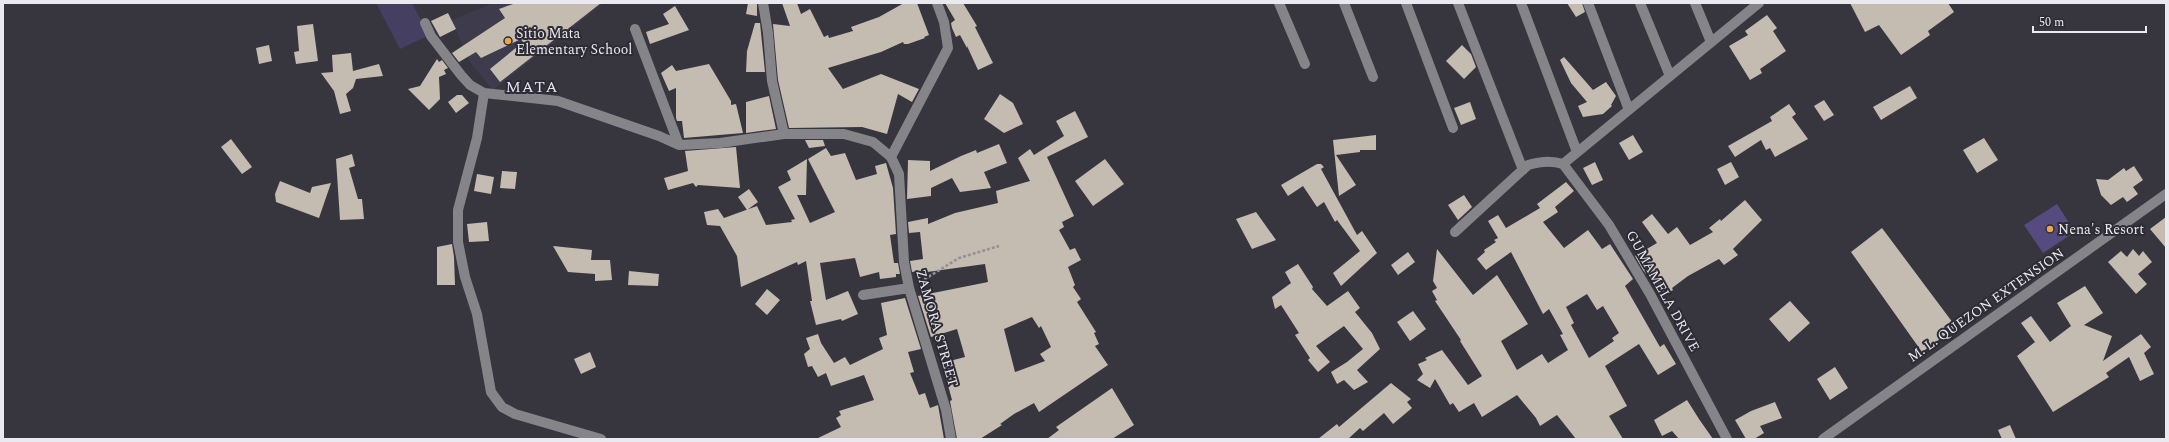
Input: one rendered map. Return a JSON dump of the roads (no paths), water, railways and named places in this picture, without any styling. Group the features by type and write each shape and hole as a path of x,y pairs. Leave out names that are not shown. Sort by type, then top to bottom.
{"street":[{"path":"763,3 768,33 772,81 784,134"},
{"path":"891,157 948,48 944,22 937,3"},
{"path":"1279,3 1304,64"},
{"path":"1344,3 1373,77"},
{"path":"1406,3 1453,128"},
{"path":"1458,3 1523,170"},
{"path":"1522,3 1577,152"},
{"path":"1588,3 1629,110"},
{"path":"1640,3 1670,76"},
{"path":"1695,3 1711,42"},
{"path":"1455,232 1528,165 1540,161 1554,161 1563,164 1757,4"},
{"path":"425,23 432,36 461,76 470,85 484,93 558,101 659,136 679,145"},
{"path":"635,29 679,145"},
{"path":"484,93 477,138 458,210 458,242 464,277 476,314 491,392 502,407 515,414 601,439"},
{"name":"ZAMORA STREET","path":"679,145 720,143 784,134 844,134 873,142 891,157 899,174 904,262 909,288 946,410 951,439"},
{"name":"GUMAMELA DRIVE","path":"1563,164 1609,225 1650,294 1727,439"},
{"name":"M. L. QUEZON EXTENSION","path":"1823,439 2166,194"},
{"path":"863,295 909,288"}],"place":[{"name":"Sitio Mata Elementary School","path":"508,41"},
{"name":"Nena's Resort","path":"2050,229"}],"district":[{"name":"MATA","path":"532,87"}]}
